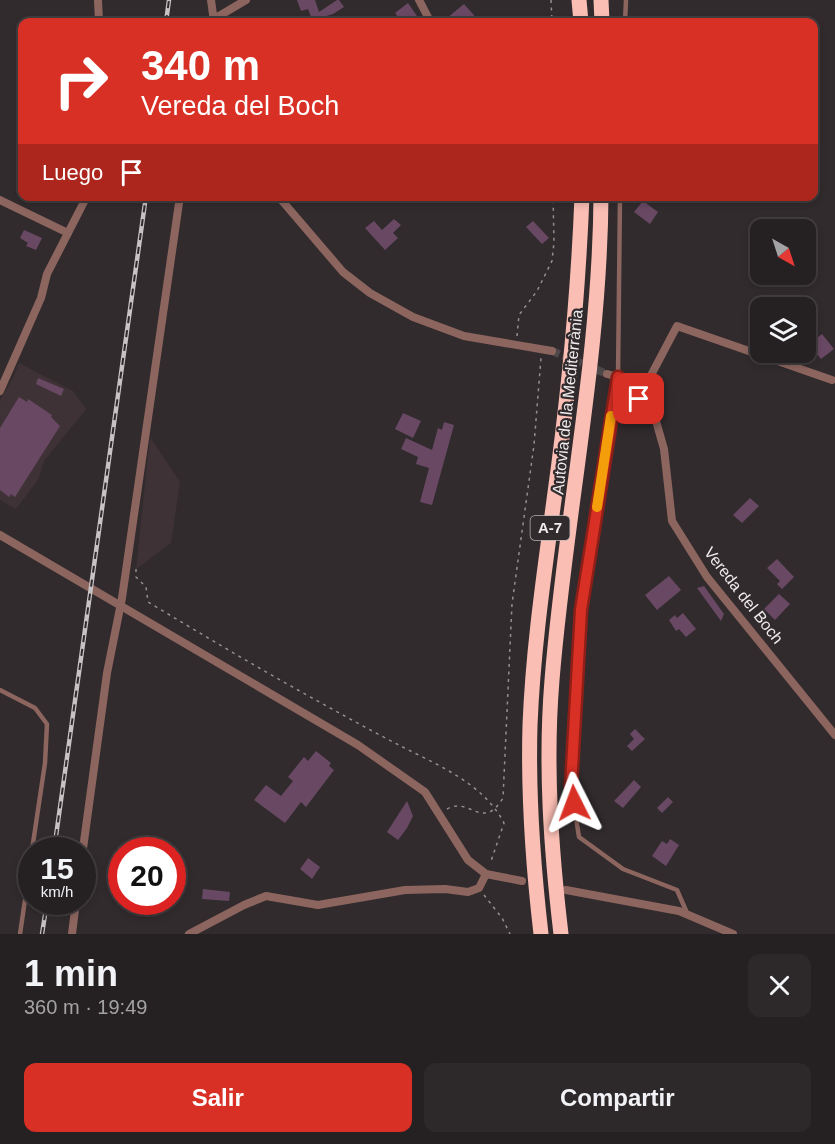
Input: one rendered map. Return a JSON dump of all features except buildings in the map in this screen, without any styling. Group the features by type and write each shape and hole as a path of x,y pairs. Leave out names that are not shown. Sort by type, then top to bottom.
{"highway":[{"path":"579,0 580,18"},
{"path":"601,0 602,18"},
{"name":"Autovia de la Mediterrània","path":"541,934 533,860 530,778 533,675 542,578 573,349 582,201"},
{"name":"Autovia de la Mediterrània","path":"561,934 552,857 549,780 552,682 593,340 601,201"}],"street":[{"path":"98,0 99,18"},
{"path":"211,0 214,18"},
{"path":"219,18 246,0"},
{"path":"419,0 428,18"},
{"path":"0,200 68,233"},
{"path":"0,391 41,298 47,274 84,201"},
{"path":"85,837 107,673 122,598 179,201"},
{"path":"282,201 343,272 370,293 413,316 464,336 552,351"},
{"path":"639,399 677,326 832,380"},
{"path":"607,374 618,377"},
{"name":"Vereda del Boch","path":"618,377 654,414 662,440 672,521 707,577 835,735"},
{"path":"0,535 358,745 425,792 468,860 486,874 522,881"},
{"path":"189,934 266,896 318,904 405,890 445,889 468,892 478,888 486,874"},
{"path":"566,890 679,911 734,934"},
{"path":"72,934 74,915"}],"lane":[{"path":"625,18 626,0"},
{"path":"620,201 618,377 581,610 571,786 579,837 623,869 676,890 688,915"},
{"path":"0,690 35,708 47,724 45,763 34,837"},
{"path":"20,934 23,915"}],"path":[{"path":"551,0 552,18"},
{"path":"516,344 519,315 537,291 552,261 553,201"},
{"path":"439,816 454,805 487,814 496,808 502,798 512,604 534,445 542,348"},
{"path":"136,569 136,577 146,588 148,602 316,700 441,766 471,785 496,808 504,823 486,874"},
{"path":"478,888 502,918 510,934"}],"shaded area":[{"path":"19,363 73,391 86,409 44,461 38,480 16,509 0,500 0,400"},
{"path":"150,437 180,482 171,543 136,569"}],"tunnel":[{"path":"552,351 607,374"}],"railway":[{"path":"167,18 169,0"},
{"path":"56,837 145,201"},
{"path":"42,934 45,915"}],"slow traffic":[{"path":"597,507 611,416"}],"route":[{"path":"574,803 571,786 581,610 618,377 639,399"}]}
